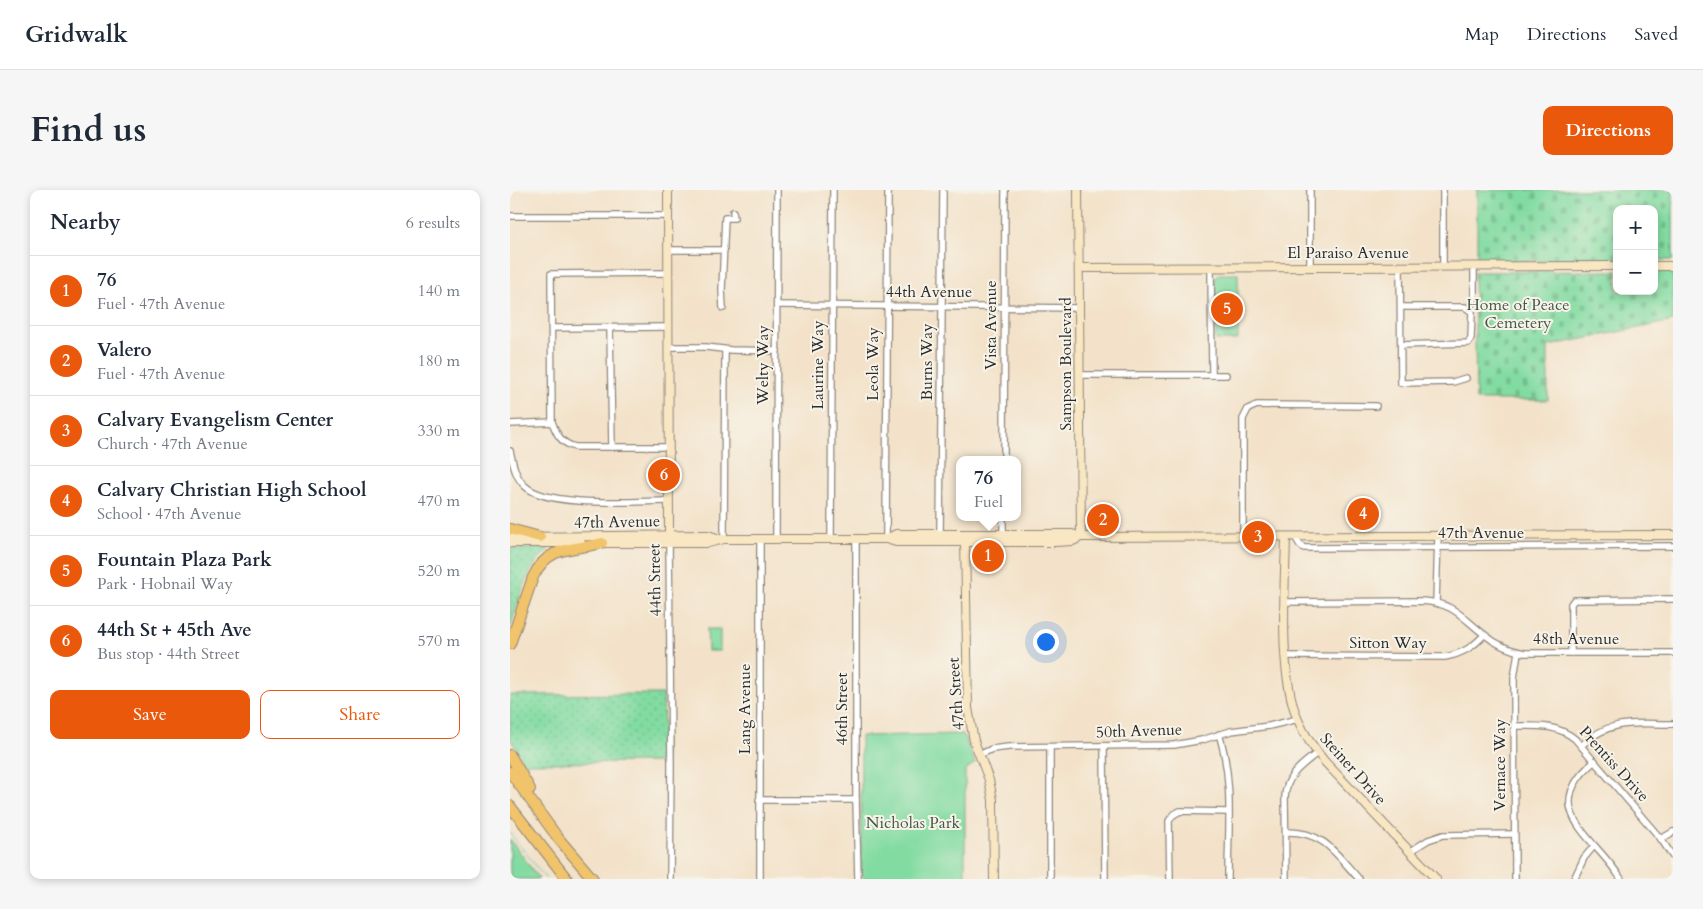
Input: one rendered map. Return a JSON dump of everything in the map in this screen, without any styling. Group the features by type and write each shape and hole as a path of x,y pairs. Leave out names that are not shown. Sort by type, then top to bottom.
{"highway":[{"path":"510,530 540,536"},
{"path":"510,644 533,577 538,566 546,557 568,548 602,543"},
{"path":"510,755 558,838"},
{"path":"510,772 558,838 593,879"},
{"path":"510,806 567,879"}],"street":[{"name":"44th Street","path":"668,190 670,879"},
{"name":"Welty Way","path":"776,539 777,190"},
{"name":"Laurine Way","path":"830,539 833,190"},
{"name":"Leola Way","path":"886,539 888,190"},
{"name":"Burns Way","path":"940,534 942,190"},
{"name":"Vista Avenue","path":"1004,456 1005,190"},
{"name":"Sampson Boulevard","path":"1078,190 1081,537"},
{"path":"1310,190 1310,267"},
{"path":"1442,190 1443,266"},
{"path":"723,308 725,218 734,218 733,212"},
{"path":"510,216 668,216"},
{"path":"668,250 724,250"},
{"path":"1400,266 1401,383 1453,382 1466,378"},
{"path":"1469,309 1474,299 1474,266"},
{"name":"El Paraiso Avenue","path":"1079,268 1613,266"},
{"path":"1658,266 1673,266"},
{"path":"1211,268 1212,375"},
{"path":"669,273 552,274 552,422 558,437 575,448 669,447"},
{"name":"44th Avenue","path":"778,305 1080,308"},
{"path":"1401,307 1465,307 1472,312 1472,331 1468,344 1401,345"},
{"path":"610,327 612,447"},
{"path":"552,328 669,327"},
{"path":"668,346 777,351"},
{"path":"724,539 725,350"},
{"path":"1080,375 1226,375"},
{"path":"1242,538 1243,419 1248,409 1258,405 1376,406"},
{"path":"510,424 552,422"},
{"path":"510,451 520,480 526,488 540,495 584,502 669,501"},
{"path":"1003,521 1003,534"},
{"name":"47th Avenue","path":"886,539 896,534 940,534 965,538 1073,541 1081,537"},
{"path":"896,542 907,538 935,538 940,534"},
{"name":"47th Avenue","path":"510,543 602,543 708,535 724,539 886,539 896,542 1003,534 1072,534 1081,537 1242,538 1673,535"},
{"path":"1436,603 1438,536"},
{"name":"47th Avenue","path":"510,537 669,539"},
{"name":"47th Avenue","path":"1295,537 1304,548 1673,546"},
{"name":"47th Street","path":"965,538 968,708 971,730 989,780 993,800 994,879"},
{"name":"Steiner Drive","path":"1286,538 1286,656 1289,686 1298,719 1318,753 1436,879"},
{"name":"46th Street","path":"856,539 856,800 858,879"},
{"name":"Lang Avenue","path":"760,540 760,879"},
{"path":"1571,653 1571,604 1574,600 1673,598"},
{"name":"48th Avenue","path":"1285,602 1421,601 1436,603 1458,612 1500,646 1518,652 1534,654 1673,653"},
{"name":"Sitton Way","path":"1286,656 1445,657 1468,650 1484,634"},
{"name":"Vernace Way","path":"1515,879 1514,678 1518,652"},
{"name":"50th Avenue","path":"979,755 1001,747 1174,745 1241,729 1269,726 1298,719"},
{"path":"1582,745 1599,732 1614,726 1673,724"},
{"name":"Prentiss Drive","path":"1514,726 1555,728 1571,736 1582,745 1661,839 1673,857"},
{"path":"1219,734 1227,761 1228,879"},
{"path":"1104,746 1105,879"},
{"path":"1050,747 1050,879"},
{"path":"1286,879 1285,797 1288,782 1297,769 1318,753"},
{"path":"1595,762 1578,778 1572,788 1570,800 1572,811 1577,825 1620,879"},
{"path":"759,800 856,800"},
{"path":"1170,879 1170,821 1173,815 1180,812 1228,812"},
{"path":"1286,832 1304,833 1323,841 1358,879"},
{"path":"1661,839 1673,832"},
{"path":"1411,851 1428,840 1443,834 1514,834"},
{"path":"1574,879 1584,858 1594,846"}],"green space":[{"path":"1477,190 1673,190 1673,260 1658,260 1658,205 1613,205 1613,260 1477,261"},
{"name":"Home of Peace Cemetery","path":"1658,270 1673,270 1673,321 1548,346 1548,400 1476,400 1474,272 1613,271 1613,295 1658,295"},
{"path":"1219,274 1238,274 1238,340 1216,340 1215,278"},
{"path":"548,548 548,551 540,557 528,576 510,629 510,549"},
{"path":"707,629 720,629 720,651 708,651"},
{"path":"663,694 665,762 524,763 510,738 510,695"},
{"name":"Nicholas Park","path":"963,734 975,763 965,770 965,879 866,879 861,875 861,736"},
{"path":"510,839 539,879 510,879"}],"waterway":[{"path":"510,833 546,879"}],"place":[{"name":"Fountain Plaza Park","path":"1227,309"},
{"name":"44th St + 45th Ave","path":"664,475"},
{"name":"Calvary Christian High School","path":"1363,514"},
{"name":"Valero","path":"1103,520"},
{"name":"Calvary Evangelism Center","path":"1258,537"},
{"name":"76","path":"988,556"}]}
